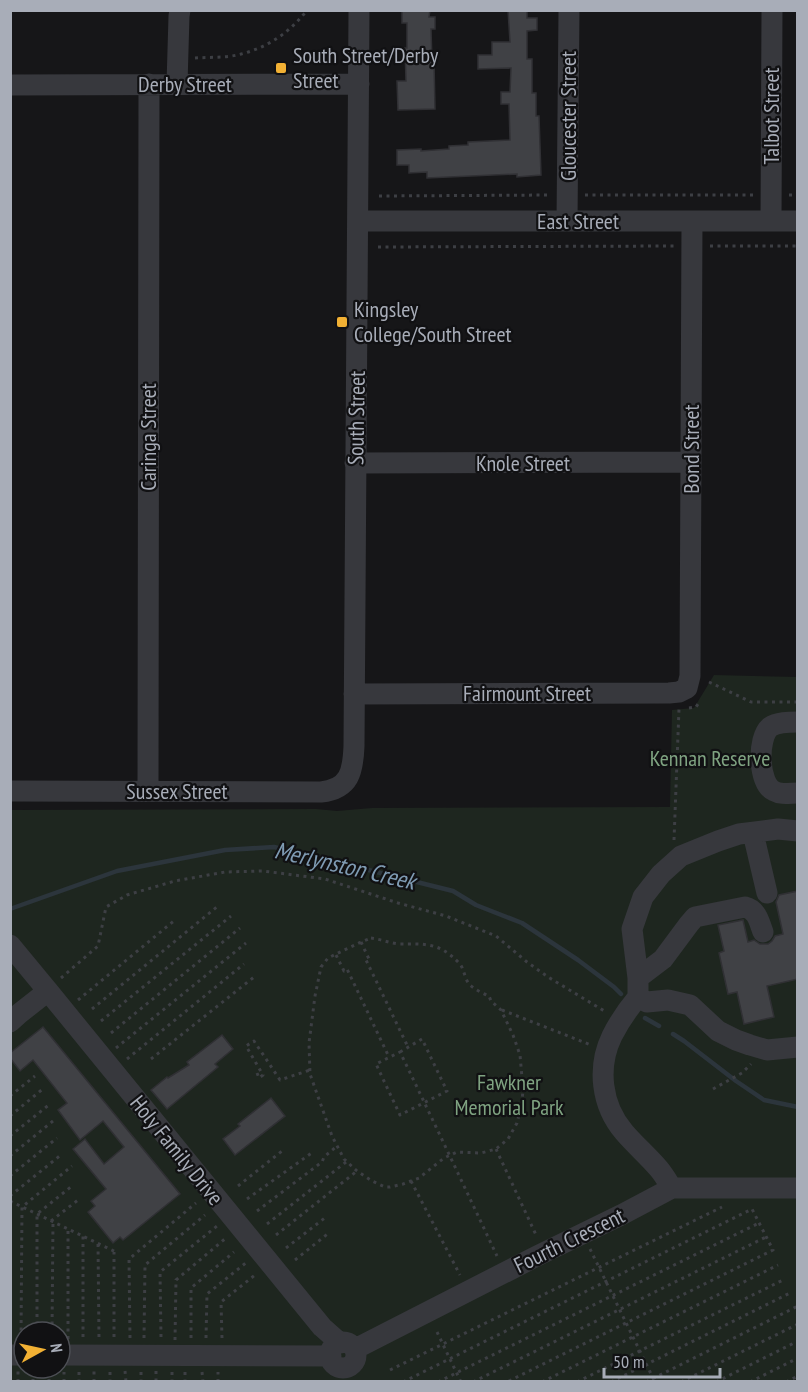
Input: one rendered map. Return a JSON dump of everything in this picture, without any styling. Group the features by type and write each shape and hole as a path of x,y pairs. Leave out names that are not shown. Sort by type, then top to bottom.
{"street":[{"path":"177,84 180,10"},
{"name":"South Street","path":"341,785 353,766 359,10"},
{"name":"Gloucester Street","path":"567,221 569,10"},
{"name":"Talbot Street","path":"771,221 772,10"},
{"name":"Caringa Street","path":"148,790 149,84"},
{"name":"Derby Street","path":"10,85 359,84"},
{"name":"East Street","path":"358,221 798,221"},
{"name":"Bond Street","path":"692,221 693,684"},
{"name":"Knole Street","path":"355,464 691,462"},
{"name":"Fairmount Street","path":"354,694 693,684"},
{"path":"798,722 776,724 766,732 762,742 762,771 772,791 798,793"},
{"name":"Sussex Street","path":"10,791 321,792 332,791 341,785"},
{"path":"798,831 778,829 739,834 681,856 661,874 643,897 632,929 638,987 647,1002 668,1000 690,1005 718,1031 766,1050 798,1047"},
{"path":"753,833 767,893"},
{"path":"672,1188 659,1169 622,1130 606,1101 602,1076 603,1062 611,1037 638,987 695,917 745,907 754,911 763,933"},
{"name":"Holy Family Drive","path":"10,945 322,1327 338,1359"},
{"path":"10,1022 48,991"},
{"name":"Fourth Crescent","path":"338,1359 672,1188 798,1188"},
{"path":"72,1350 194,1357 338,1359"}],"path":[{"path":"178,62 193,58 236,55 258,48 285,34 307,10"},
{"path":"379,196 798,195"},
{"path":"378,247 798,246"},
{"path":"672,864 693,684 751,702 798,702"},
{"path":"48,991 98,946 106,907 127,895 175,881 225,872 263,871 325,879 398,903 446,915 496,936 548,977 621,1020"},
{"path":"92,1009 218,906"},
{"path":"101,1021 231,916"},
{"path":"76,1002 175,921"},
{"path":"111,1033 240,928"},
{"path":"501,1010 520,1054 524,1089 517,1123 508,1139 496,1149 481,1153 457,1152 444,1158 411,1181 390,1187 372,1181 344,1159 332,1136 310,1070 309,1043 321,967 328,958 361,942 371,938 400,944 437,947 461,965 469,983 478,991 489,996 490,1001 501,1010 607,1050"},
{"path":"361,942 369,959 366,960 408,1047"},
{"path":"114,1049 246,943"},
{"path":"336,955 344,971 347,969 389,1057"},
{"path":"123,1062 244,964"},
{"path":"151,1059 254,977"},
{"path":"422,1039 447,1091 400,1115 376,1064 408,1047 422,1039"},
{"path":"256,1073 259,1078 263,1075 246,1046 254,1041 280,1080 310,1070"},
{"path":"400,1052 504,1272"},
{"path":"713,1089 742,1073"},
{"path":"10,1096 35,1076"},
{"path":"10,1116 44,1089"},
{"path":"10,1136 50,1104"},
{"path":"10,1156 53,1121"},
{"path":"10,1176 57,1138"},
{"path":"256,1211 322,1162 324,1157 337,1146"},
{"path":"496,1149 544,1252"},
{"path":"238,1186 282,1151"},
{"path":"247,1199 313,1152"},
{"path":"10,1196 62,1154"},
{"path":"267,1224 346,1161"},
{"path":"20,1320 22,1207 72,1166"},
{"path":"276,1235 357,1171"},
{"path":"411,1181 468,1291"},
{"path":"37,1214 72,1186"},
{"path":"52,1221 78,1200"},
{"path":"10,1201 116,1252 114,1342"},
{"path":"130,1341 129,1259 196,1203"},
{"path":"390,1370 730,1203"},
{"path":"403,1382 752,1209 773,1250 507,1382"},
{"path":"37,1214 37,1320"},
{"path":"144,1343 145,1265 206,1215"},
{"path":"286,1248 326,1217"},
{"path":"52,1221 52,1320"},
{"path":"438,1382 759,1223"},
{"path":"161,1341 160,1272 218,1225"},
{"path":"65,1320 68,1229"},
{"path":"295,1260 330,1232"},
{"path":"583,1233 654,1380"},
{"path":"83,1236 83,1345"},
{"path":"175,1341 176,1280 228,1237"},
{"path":"473,1382 766,1237"},
{"path":"98,1244 99,1343"},
{"path":"194,1357 191,1288 234,1252"},
{"path":"185,1382 194,1357 207,1294 249,1260"},
{"path":"542,1382 778,1264"},
{"path":"222,1345 222,1302 255,1275"},
{"path":"577,1382 784,1279"},
{"path":"611,1382 792,1292"},
{"path":"646,1382 798,1306"},
{"path":"681,1382 798,1324"},
{"path":"437,1332 461,1382"},
{"path":"716,1382 798,1341"},
{"path":"750,1382 798,1358"},
{"path":"786,1382 798,1376"}],"green space":[{"name":"Fawkner Memorial Park","path":"714,675 797,677 797,1381 11,1381 10,810 316,809 337,811 372,808 670,807 672,710 694,708"}],"building":[{"path":"402,10 430,10 429,17 435,17 435,29 431,29 435,109 398,110 397,81 406,81 407,23 402,23"},
{"path":"508,10 527,10 527,18 537,18 537,30 527,31 527,59 532,59 532,93 536,93 536,116 539,116 541,175 427,178 427,172 409,173 409,165 397,165 397,150 449,149 449,146 468,145 468,142 510,140 509,104 501,104 501,92 510,92 511,68 478,69 478,55 492,55 492,42 510,42"},
{"path":"798,891 798,979 767,986 774,1017 744,1024 737,992 728,994 719,953 724,951 718,925 743,920 748,942 754,940 760,944 768,944 775,936 783,934 776,902 779,895"},
{"path":"43,1027 180,1194 123,1240 120,1237 113,1243 88,1212 95,1206 91,1201 106,1189 73,1149 85,1139 104,1164 124,1147 103,1121 80,1140 58,1110 67,1103 33,1060 20,1071 10,1058 10,1053"},
{"path":"222,1035 233,1049 215,1064 218,1067 167,1109 151,1090 167,1077 189,1065 187,1062"},
{"path":"271,1098 285,1116 235,1155 223,1139"}],"waterway":[{"name":"Merlynston Creek","path":"10,909 117,871 225,850 274,847 453,891 476,905 522,923 578,960 621,994"},
{"name":"Merlynston Creek","path":"645,1018 659,1026"},
{"name":"Merlynston Creek","path":"673,1034 764,1100 798,1107"}],"place":[{"name":"South Street/Derby Street","path":"281,68"},
{"name":"Kingsley College/South Street","path":"342,322"}],"park label":[{"name":"Kennan Reserve","path":"710,758"}]}
